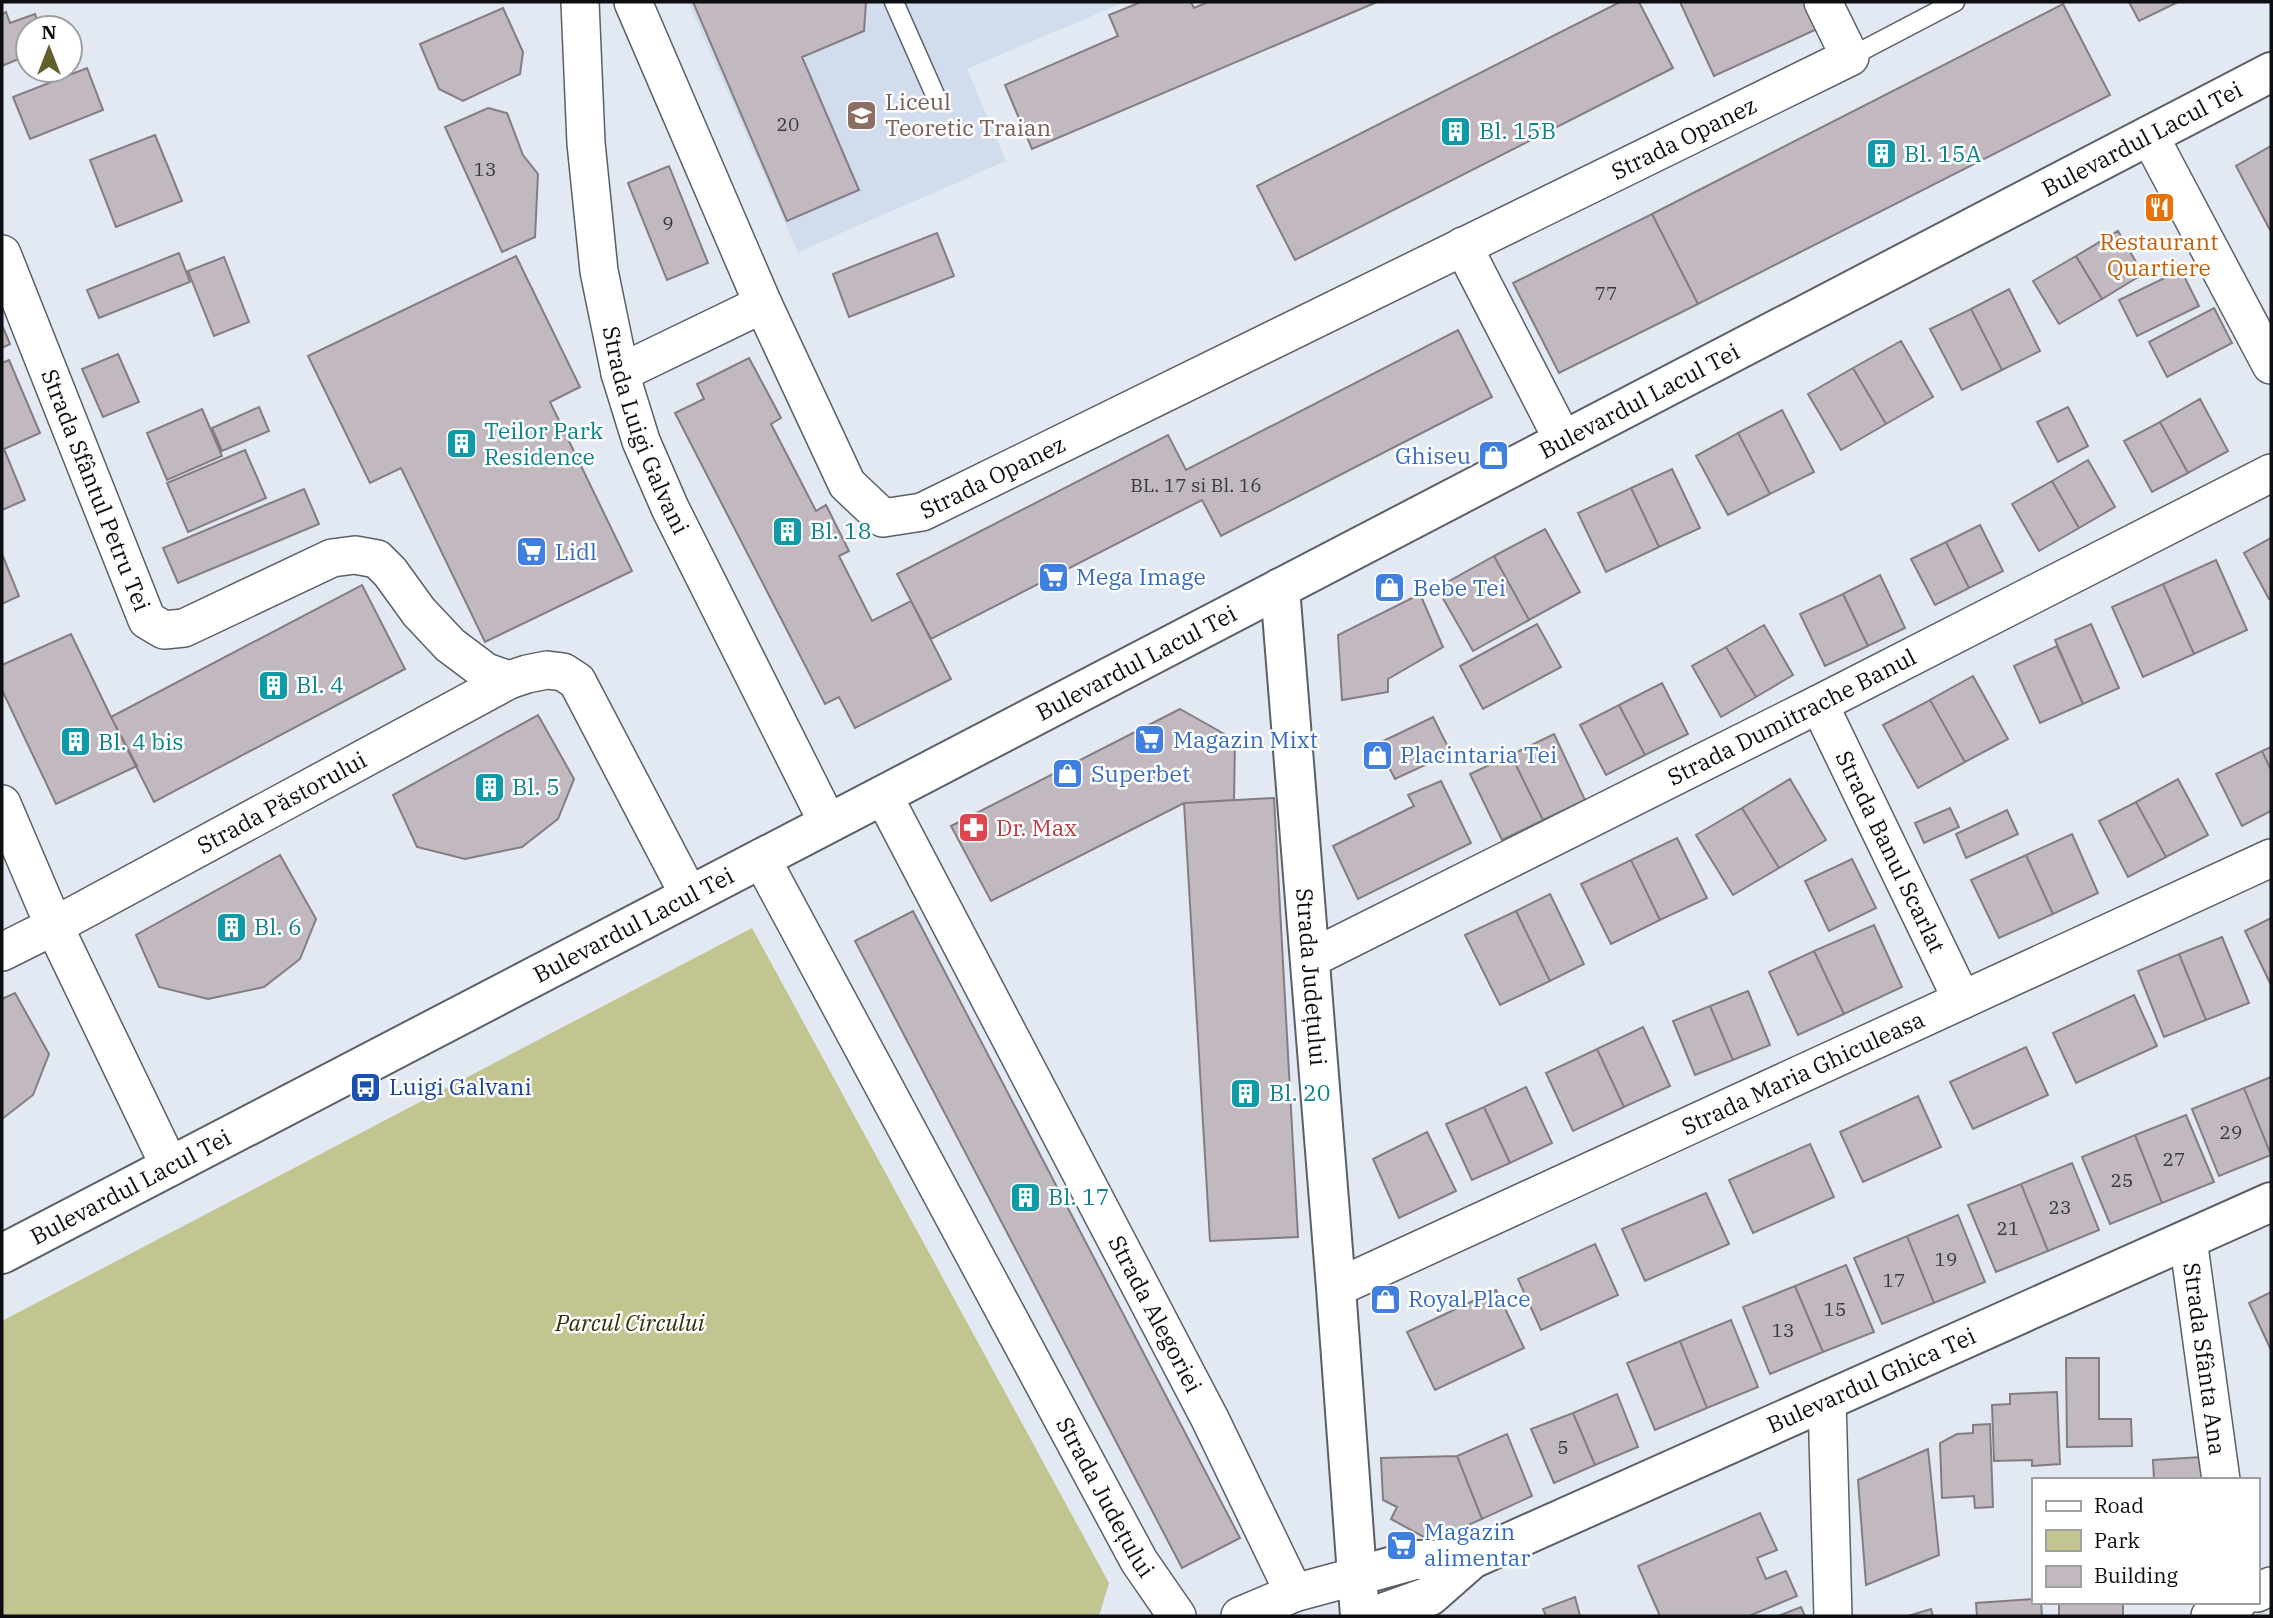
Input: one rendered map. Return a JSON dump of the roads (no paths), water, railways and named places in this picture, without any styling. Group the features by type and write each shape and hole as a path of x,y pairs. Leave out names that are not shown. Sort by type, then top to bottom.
{"main road":[{"name":"Bulevardul Lacul Tei","path":"2,1254 2271,72"},
{"name":"Strada Județului","path":"1279,589 1360,1616"},
{"name":"Bulevardul Ghica Tei","path":"1374,1616 1430,1597 1472,1559 2271,1202"},
{"name":"Bulevardul Ghica Tei","path":"1357,1576 1415,1560 1472,1559"}],"street":[{"name":"Strada Luigi Galvani","path":"580,2 586,143 599,271 620,373 642,441 670,508 828,823"},
{"path":"620,373 763,304 634,2"},
{"path":"1823,2 1850,57"},
{"name":"Strada Opanez","path":"763,304 847,484 883,518 922,512 1850,57"},
{"path":"2150,135 2271,365"},
{"path":"1463,246 1563,440"},
{"name":"Strada Sfântul Petru Tei","path":"2,254 147,620 164,630 184,628 332,558 355,555 377,559 390,572 419,612 450,645 486,672 509,680"},
{"name":"Strada Dumitrache Banul","path":"1310,959 1819,704 2271,473"},
{"path":"509,680 547,670 563,672 577,681 689,895"},
{"name":"Strada Păstorului","path":"2,951 54,926 509,680"},
{"name":"Strada Banul Scarlat","path":"1819,704 1962,1000"},
{"name":"Strada Alegoriei","path":"883,795 1210,1419 1294,1593"},
{"path":"2,804 54,926 170,1167"},
{"name":"Strada Județului","path":"761,858 1139,1561 1177,1616"},
{"name":"Strada Maria Ghiculeasa","path":"1336,1288 2271,858"},
{"name":"Strada Sfânta Ana","path":"2188,1239 2221,1478"},
{"path":"1827,1400 1833,1616"},
{"path":"1240,1616 1294,1593 1357,1576"},
{"path":"2210,1616 2234,1604"}],"lane":[{"path":"894,2 936,97"},
{"path":"1850,57 1955,2"}],"place":[{"name":"Liceul Teoretic Traian","path":"862,115"},
{"name":"Bl. 15B","path":"1456,131"},
{"name":"Bl. 15A","path":"1881,154"},
{"name":"Restaurant Quartiere","path":"2159,208"},
{"name":"Teilor Park Residence","path":"461,444"},
{"name":"Ghiseu","path":"1494,456"},
{"name":"Bl. 18","path":"787,531"},
{"name":"Lidl","path":"532,552"},
{"name":"Mega Image","path":"1053,577"},
{"name":"Bebe Tei","path":"1390,588"},
{"name":"Bl. 4","path":"273,685"},
{"name":"Magazin Mixt","path":"1150,740"},
{"name":"Bl. 4 bis","path":"75,742"},
{"name":"Placintaria Tei","path":"1377,755"},
{"name":"Superbet","path":"1068,774"},
{"name":"Bl. 5","path":"489,787"},
{"name":"Dr. Max","path":"973,828"},
{"name":"Bl. 6","path":"231,927"},
{"name":"Luigi Galvani","path":"366,1087"},
{"name":"Bl. 20","path":"1246,1093"},
{"name":"Bl. 17","path":"1025,1197"},
{"name":"Royal Place","path":"1385,1299"},
{"name":"Magazin alimentar","path":"1401,1545"}],"park label":[{"name":"Parcul Circului","path":"630,1323"}]}
